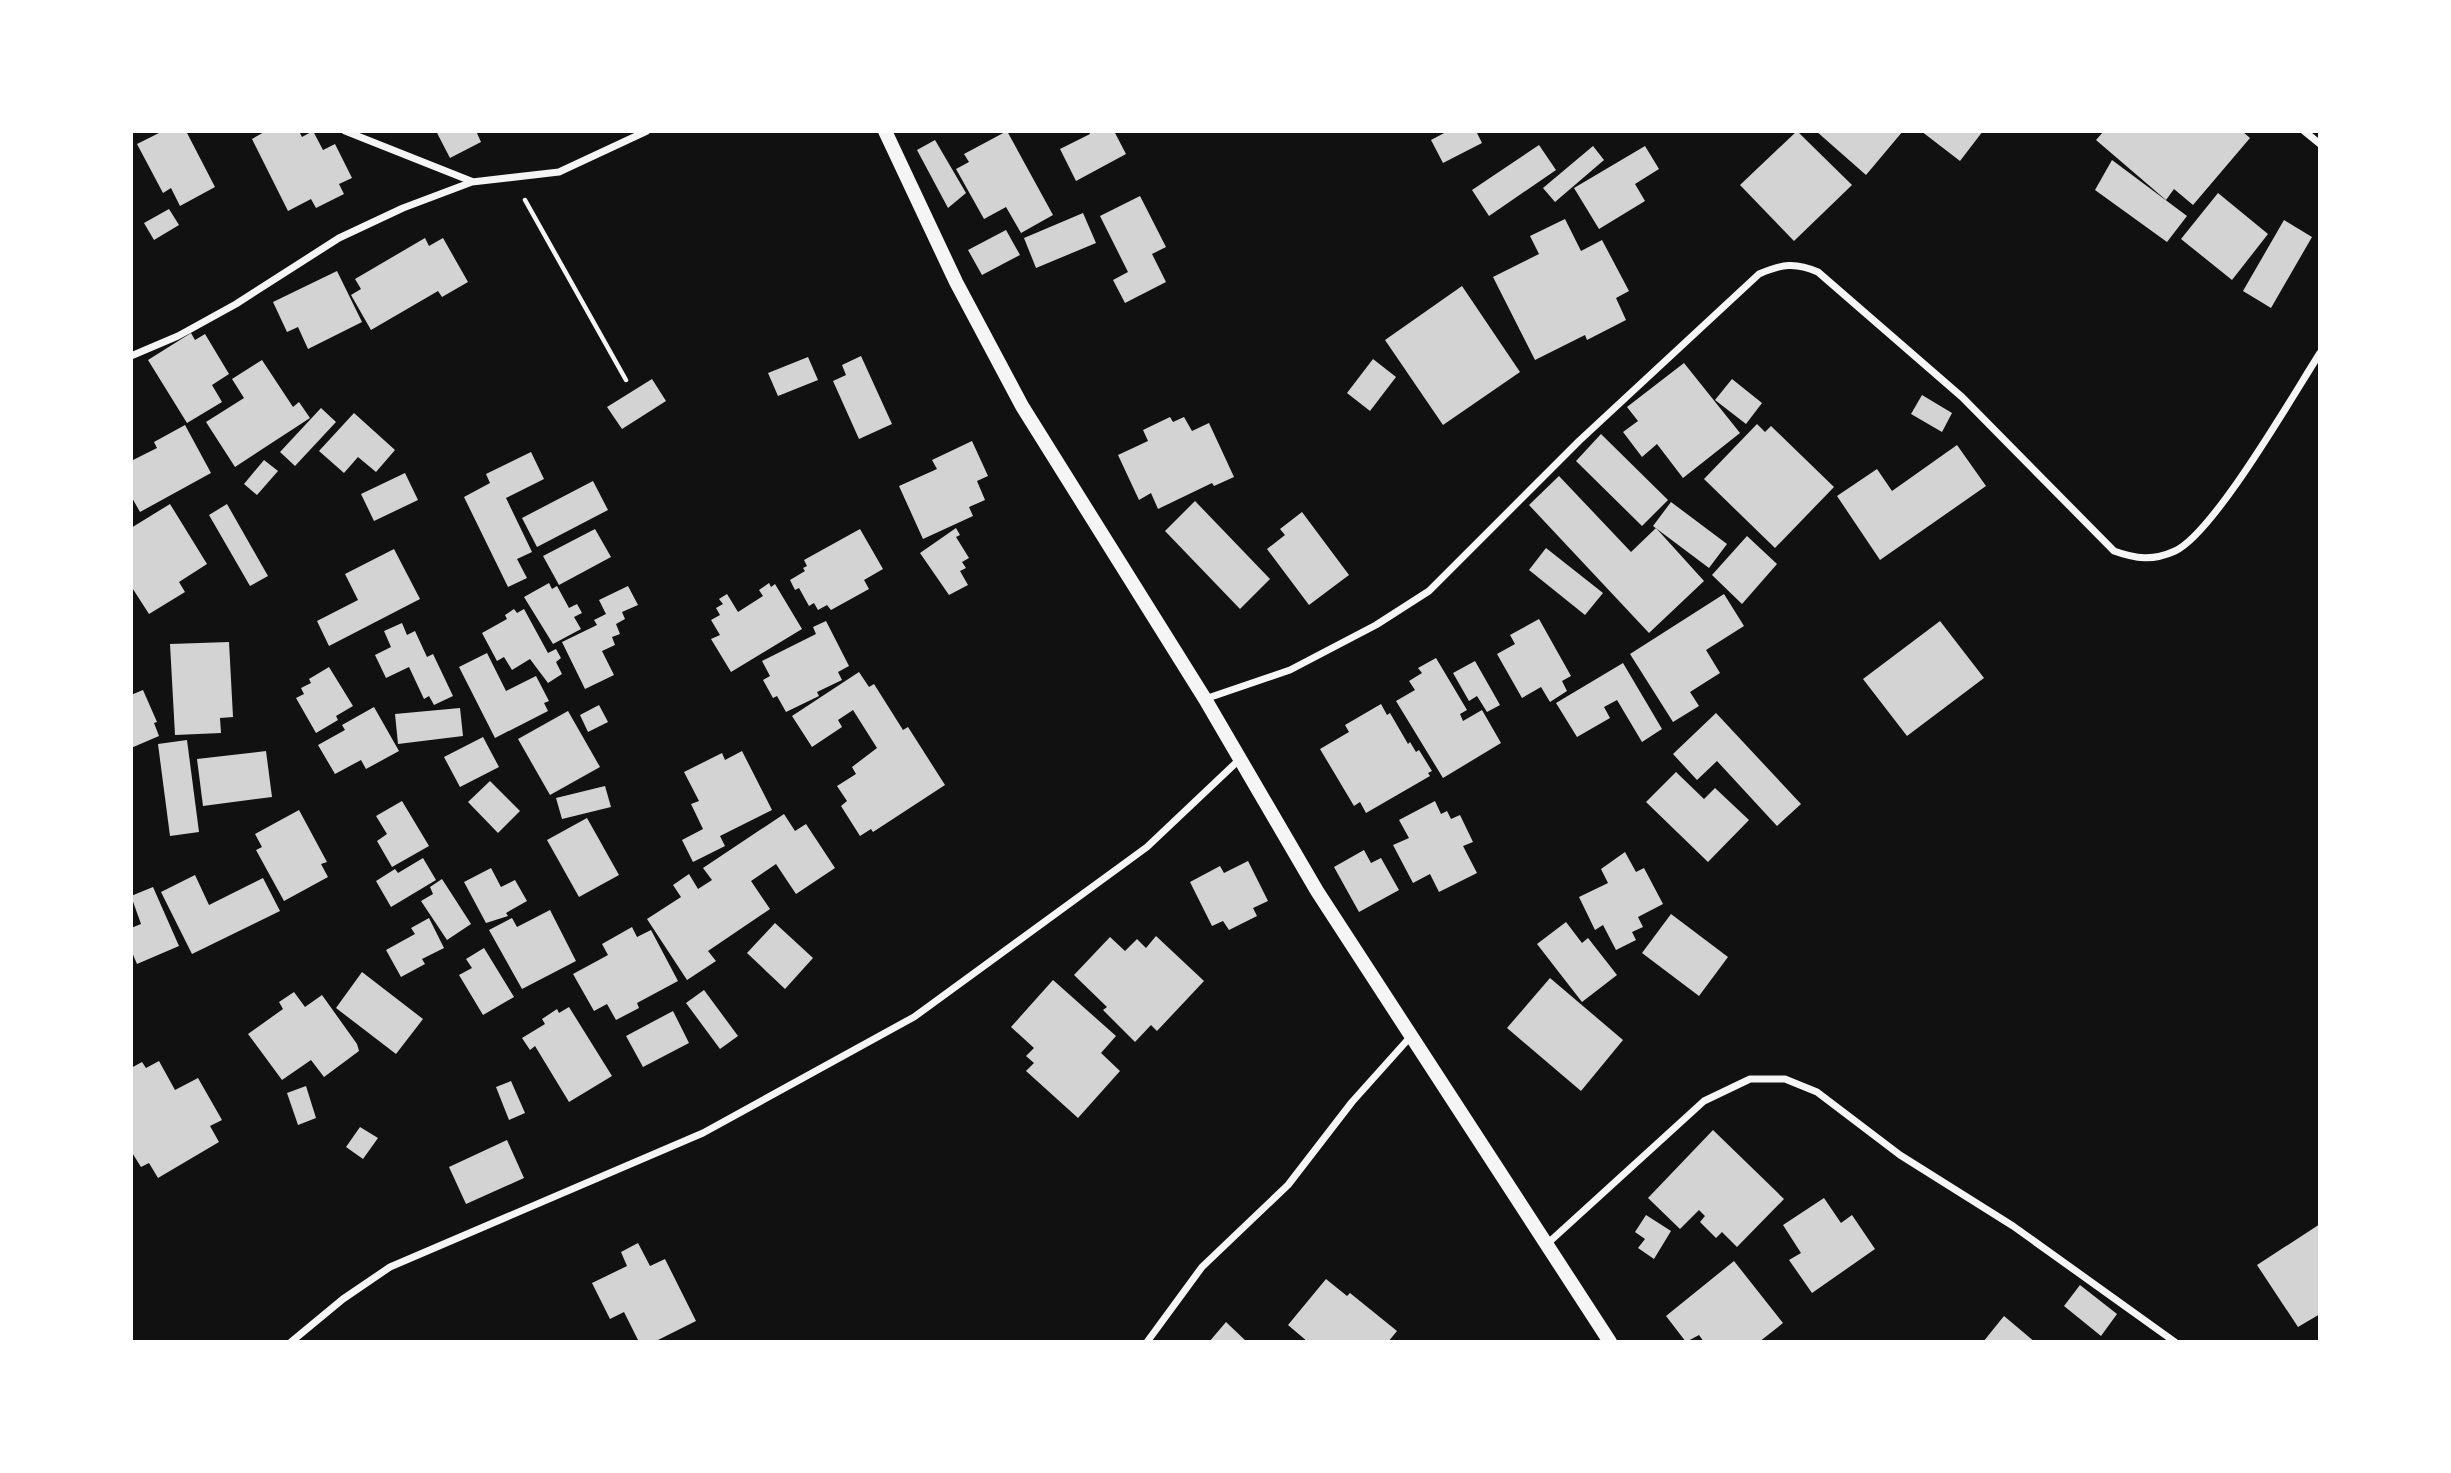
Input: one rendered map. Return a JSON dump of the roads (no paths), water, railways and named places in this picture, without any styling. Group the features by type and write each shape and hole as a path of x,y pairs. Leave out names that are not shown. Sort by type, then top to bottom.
{"main road":[{"path":"885,131 956,282 1022,407 1205,699 1317,891 1610,1342"}],"street":[{"path":"345,131 472,182"},
{"path":"131,356 178,336 236,304 339,238 472,182 559,172 647,131"},
{"path":"2304,131 2320,144"},
{"path":"1205,699 1290,670 1376,625 1429,591 1579,441 1759,274 1778,265 1798,264 1818,272 1962,397 2114,551 2135,558 2153,559 2177,550 2199,533 2263,443 2320,353"},
{"path":"291,1342 343,1299 390,1267 703,1133 914,1017 1147,847 1240,759"},
{"path":"1147,1342 1202,1267 1288,1185 1352,1102 1412,1034"},
{"path":"1547,1244 1704,1101 1750,1079 1785,1079 1817,1092 1900,1156 2013,1226 2175,1342"}]}
